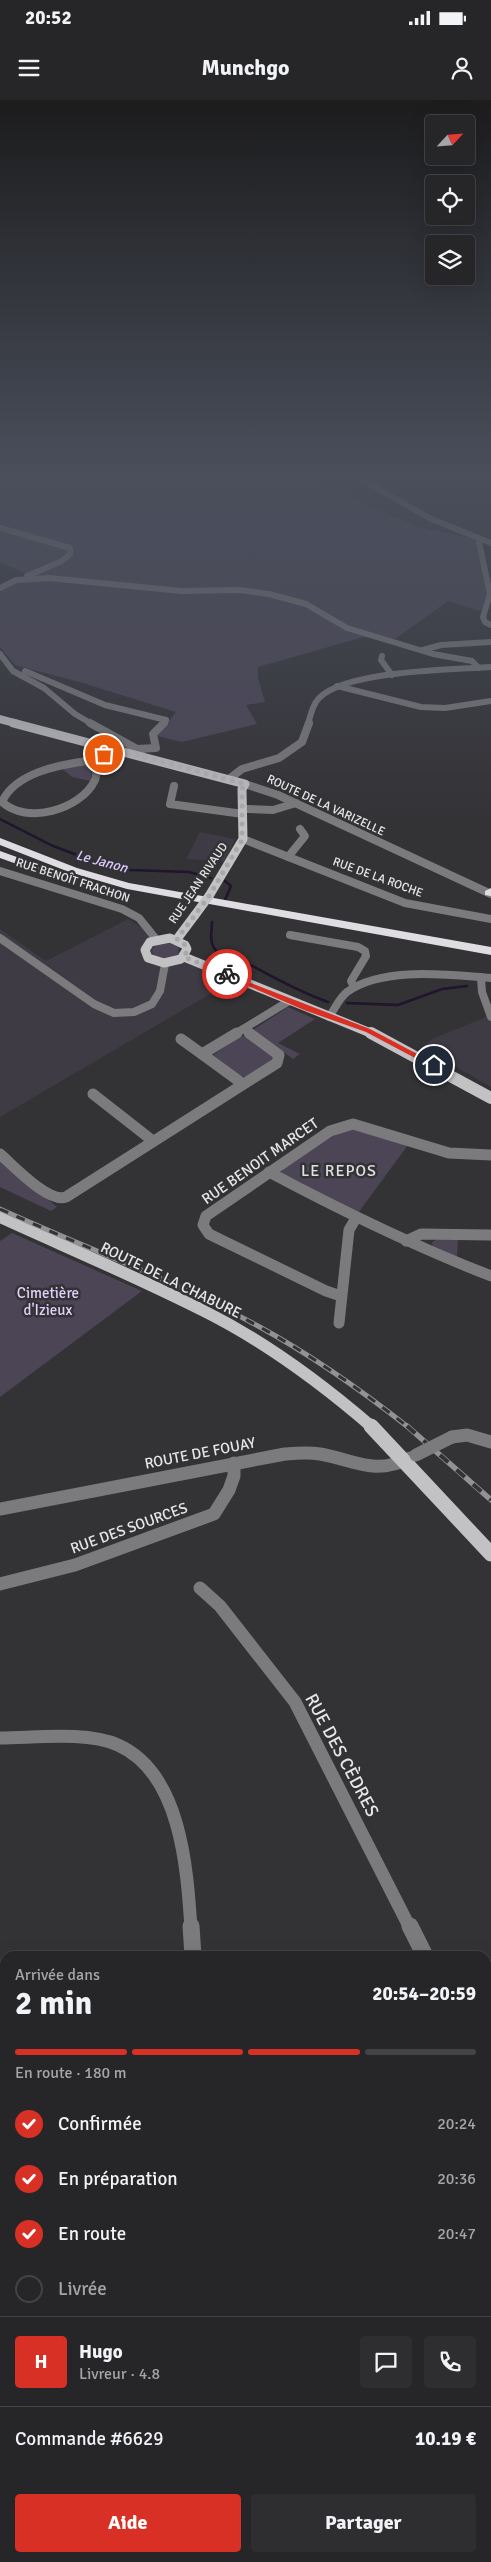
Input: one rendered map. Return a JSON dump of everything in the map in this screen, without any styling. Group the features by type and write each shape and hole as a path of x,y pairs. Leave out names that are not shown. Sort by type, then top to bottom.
{"highway":[{"path":"0,841 73,870 127,886 491,952"},
{"path":"0,854 63,877 169,903 491,961"}],"main road":[{"name":"ROUTE DE LA VARIZELLE","path":"0,719 110,748 138,752 245,784"},
{"name":"RUE JEAN RIVAUD","path":"177,939 209,896 242,840 246,812 242,789 245,784"},
{"path":"156,939 177,939 185,945 186,953 184,957 176,962 165,964 152,961 145,954 146,946 156,939"},
{"path":"184,957 382,1038 462,1080 491,1098"},
{"name":"ROUTE DE LA CHABURE","path":"0,1217 205,1312 245,1334 345,1404 411,1458 491,1554"}],"street":[{"path":"269,594 285,596 306,604 347,628 422,650 472,661 479,668"},
{"path":"490,594 483,617 485,622 491,625"},
{"path":"422,650 440,645 491,642"},
{"path":"0,654 9,668 44,688 75,714 138,752 156,748 153,734 166,720 110,706 17,668 9,668"},
{"path":"382,656 381,660 392,674"},
{"path":"229,780 242,769 279,758 302,742 316,701 338,686 366,678 392,674 491,667"},
{"path":"338,686 421,707 445,708 491,701"},
{"path":"94,762 97,772 93,786 74,801 50,810 27,813 11,811 2,802 7,793 16,785 39,772 62,765 94,762 110,748"},
{"name":"ROUTE DE LA VARIZELLE","path":"245,784 267,790 490,893"},
{"path":"174,786 169,807 246,812 273,810 296,803"},
{"path":"288,857 306,836 300,829"},
{"name":"RUE DE LA ROCHE","path":"242,840 417,906 491,919"},
{"name":"RUE BENOÎT FRACHON","path":"0,871 122,908 139,918 156,939"},
{"path":"290,935 358,947 365,950 366,956 351,981 354,987"},
{"path":"0,938 94,1004 114,1012 134,1012 152,1004 160,991 165,964"},
{"path":"329,1017 342,997 354,987 373,980 394,977 491,978"},
{"path":"481,978 482,992 491,1017"},
{"path":"202,1054 289,1001"},
{"path":"0,1154 49,1196 60,1199 280,1060 275,1051 244,1029"},
{"path":"181,1039 243,1084"},
{"path":"93,1094 153,1141"},
{"name":"RUE BENOIT MARCET","path":"341,1296 318,1287 209,1234 205,1230 204,1220 206,1216 269,1172 330,1132 344,1125 361,1126 449,1153 491,1155"},
{"path":"269,1172 356,1218 491,1276"},
{"path":"339,1323 349,1230 356,1218"},
{"path":"406,1241 421,1234 491,1235"},
{"name":"ROUTE DE FOUAY","path":"0,1509 234,1464 303,1453 320,1454 375,1469 393,1467 452,1437 467,1435 491,1442"},
{"name":"RUE DES SOURCES","path":"0,1584 75,1565 214,1514 222,1505 235,1472 234,1464"},
{"name":"RUE DES CÈDRES","path":"200,1588 220,1606 295,1702 422,1951"},
{"path":"0,1738 99,1741 119,1746 139,1758 156,1777 168,1802 186,1869 194,1951"}],"shaded area":[{"path":"200,832 235,839 224,862 186,859"},
{"path":"128,919 229,983 0,1117 0,929 46,961"},
{"path":"491,1015 491,1087 422,1047 432,1039"}],"green space":[{"path":"0,594 488,594 481,611 448,601 395,639 374,634 258,667 258,678 265,702 246,705 257,724 182,742 157,736 176,712 83,683 15,665 0,647"},
{"path":"83,764 92,766 91,781 72,777 61,768"},
{"path":"169,942 179,947 178,955 166,959 154,955 152,950 156,944"},
{"path":"288,1007 315,1019 278,1043 300,1054 293,1059 253,1030"},
{"path":"241,1036 244,1036 275,1058 247,1077 241,1076 213,1055"},
{"path":"349,1128 408,1145 358,1213 282,1173 282,1170 339,1130"},
{"path":"0,1159 57,1207 51,1211 0,1187"},
{"name":"Cimetière d'Izieux","path":"12,1233 142,1291 0,1397 0,1241"},
{"path":"438,1239 458,1240 457,1258 433,1247 432,1242"}],"waterway":[{"name":"Le Janon","path":"0,819 53,846 101,864 131,870 189,872 211,878"},
{"name":"Le Janon","path":"225,881 231,886 225,900"},
{"name":"Le Janon","path":"212,922 212,942 214,948 221,954 249,964 278,980 328,1002"},
{"name":"Le Janon","path":"347,1003 398,1005 442,989 467,986"}],"railway":[{"path":"0,1209 163,1279 258,1326 335,1374 408,1427"},
{"path":"407,1426 491,1500"}],"way so far":[{"path":"104,754 110,748 245,784 242,787 244,831 242,840 228,867 209,896 177,939 187,949 184,957 227,974"}],"district":[{"name":"LE REPOS","path":"339,1170"}],"route":[{"path":"227,974 329,1017 355,1025 434,1065"}]}
